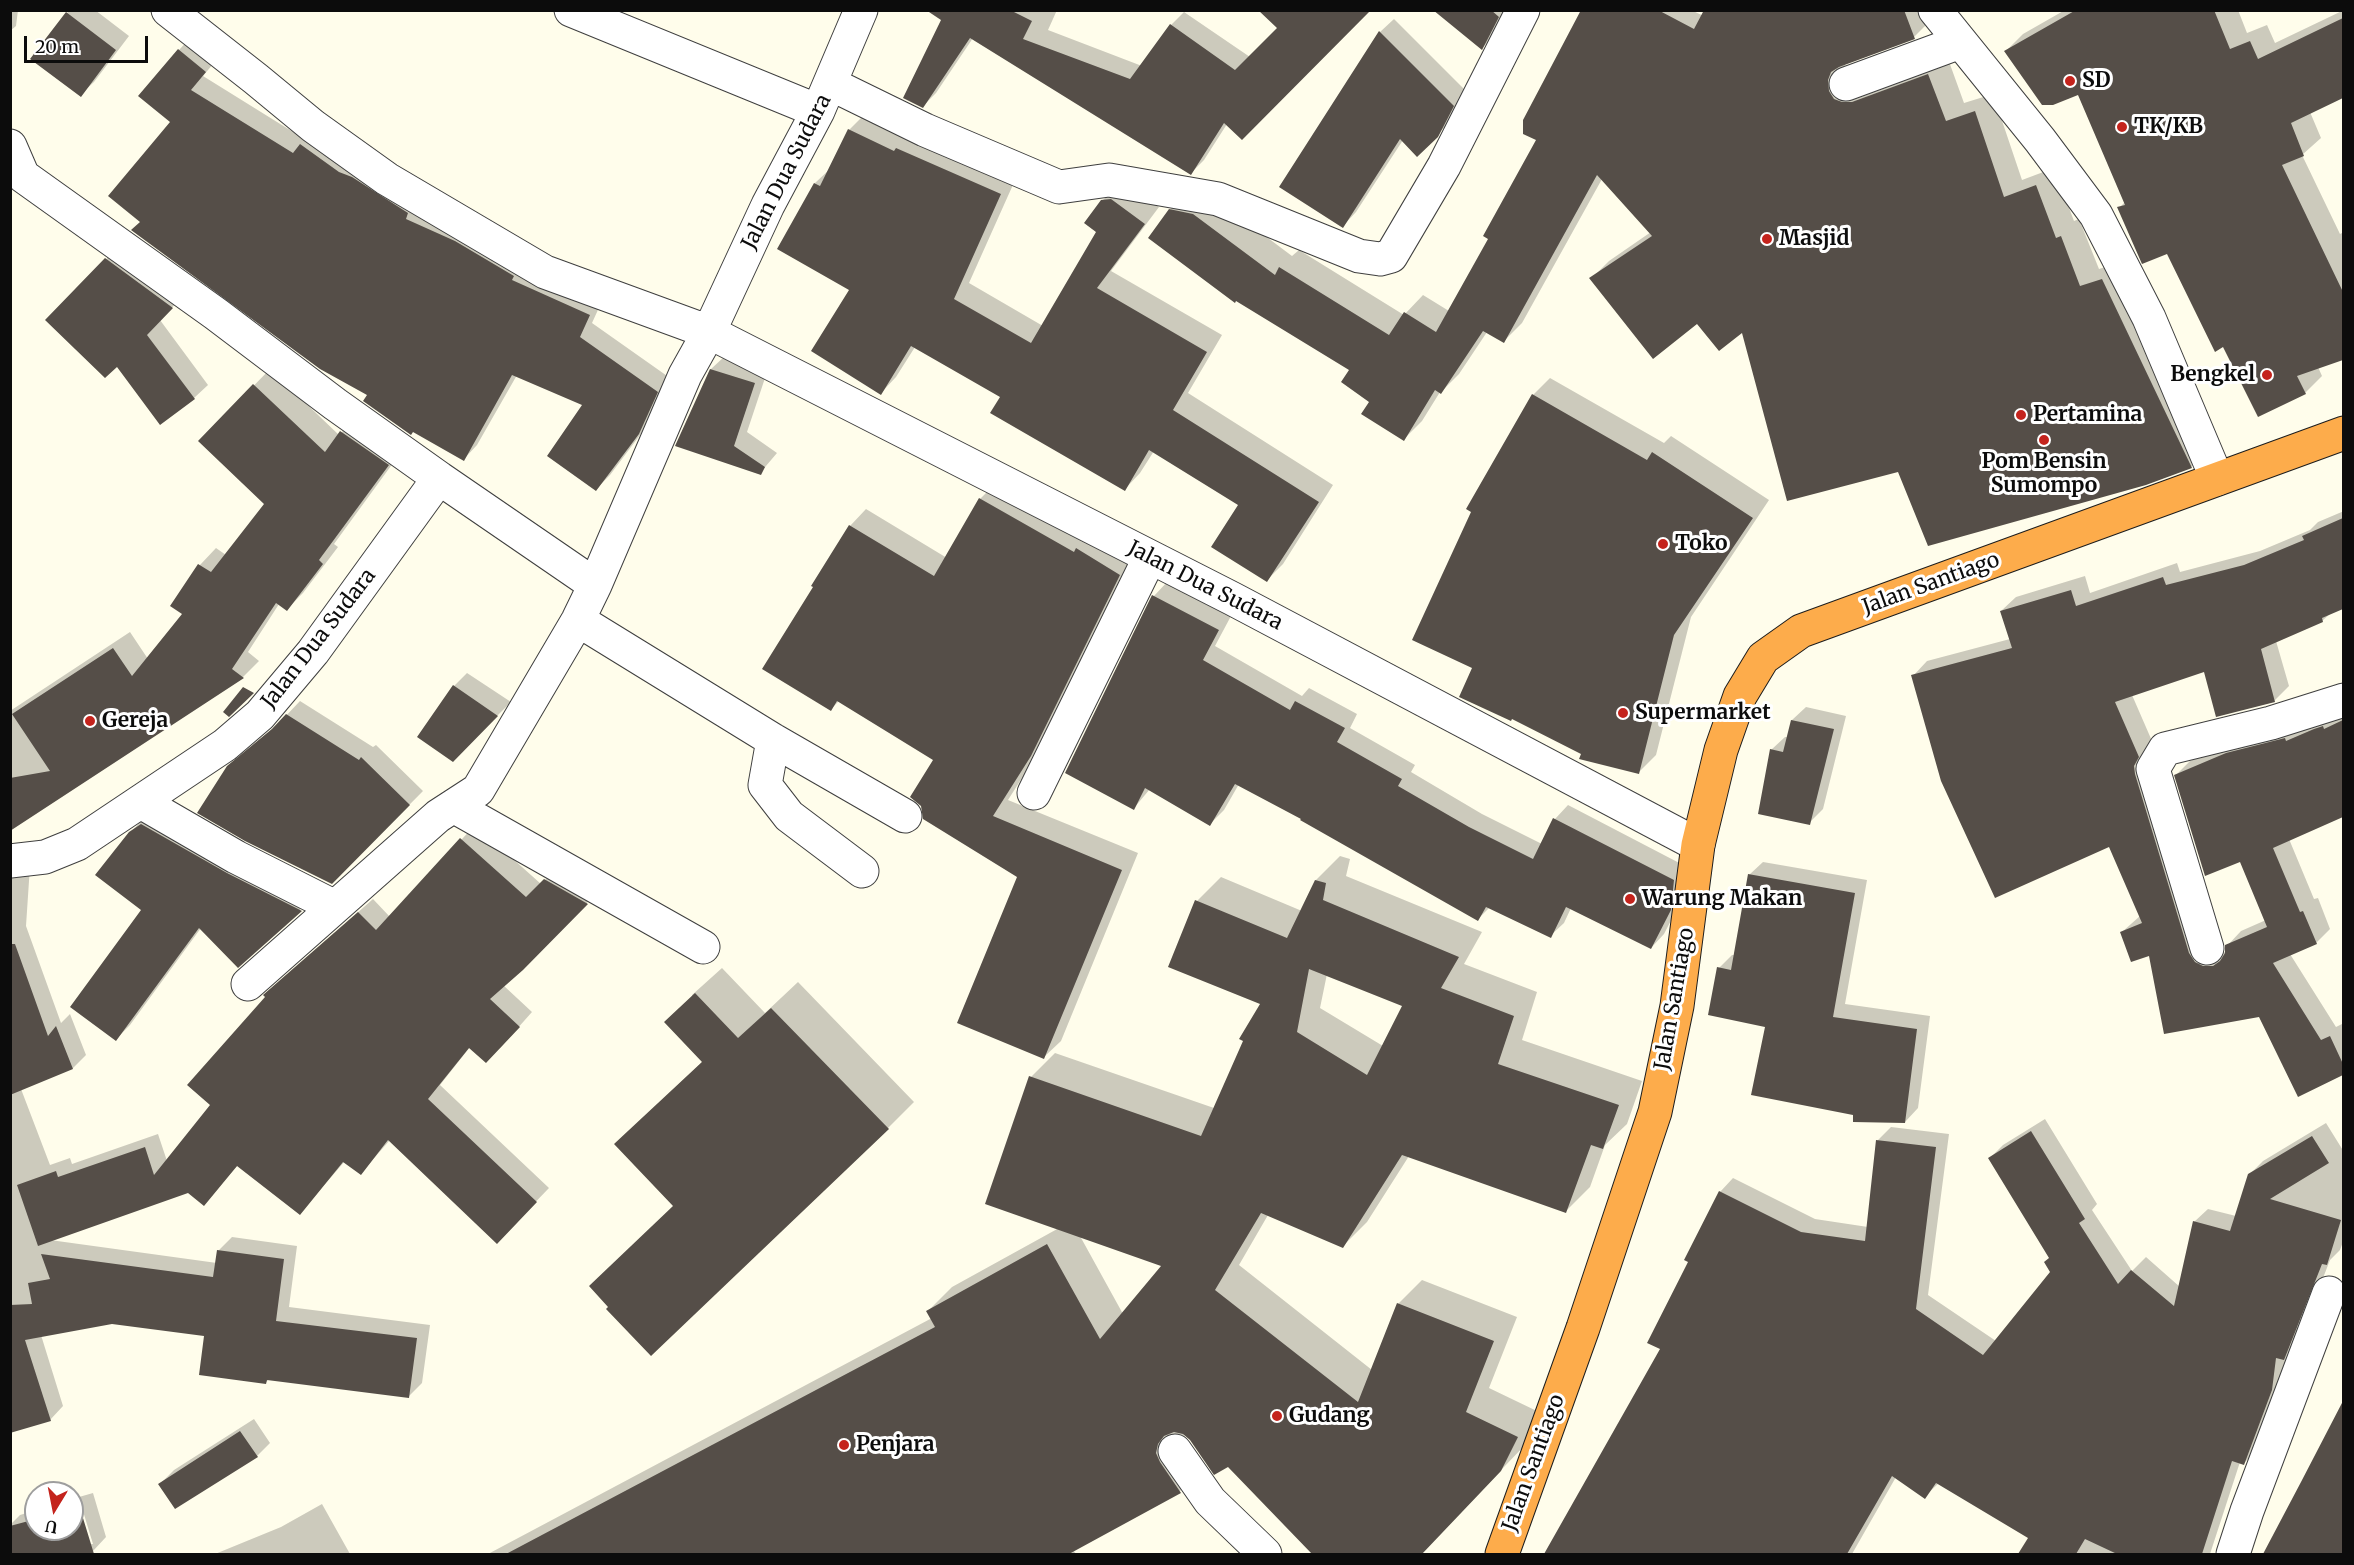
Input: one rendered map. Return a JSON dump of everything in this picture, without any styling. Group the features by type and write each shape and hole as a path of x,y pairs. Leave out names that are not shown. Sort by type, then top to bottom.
{"highway":[{"name":"Jalan Santiago","path":"1502,1554 1583,1328 1655,1112 1677,1006 1698,845 1721,750 1740,696 1763,658 1801,631 2343,433"}],"street":[{"path":"168,10 313,126 387,179 545,272 709,332"},
{"path":"571,10 925,130 1059,187 1109,180 1218,200 1359,256 1385,259 1391,256 1444,166 1522,10"},
{"name":"Jalan Dua Sudara","path":"249,984 438,816 478,790 578,620 685,375 709,332 768,205 825,97 861,10"},
{"path":"1935,10 2040,140 2096,215 2149,318 2217,479"},
{"path":"1846,84 1960,42"},
{"path":"10,146 23,176 216,314 335,404 594,585"},
{"name":"Jalan Dua Sudara","path":"709,332 1150,557 1698,845"},
{"name":"Jalan Dua Sudara","path":"10,861 45,857 77,844 225,745 260,715 313,652 439,478"},
{"path":"1034,793 1150,557"},
{"path":"578,620 773,740 905,816"},
{"path":"2207,948 2153,770 2165,749 2271,723 2343,700"},
{"path":"773,740 765,785 789,816 862,871"},
{"path":"141,802 236,857 335,907"},
{"path":"455,807 703,947"},
{"path":"2234,1554 2247,1511 2329,1293"},
{"path":"1175,1451 1210,1501 1265,1554"}],"building":[{"path":"926,10 1010,10 1032,21 1023,39 1130,79 1170,24 1235,70 1277,28 1258,10 1371,10 1242,140 1224,123 1191,175 970,38 923,108 903,98 941,20"},
{"path":"1433,10 1491,10 1499,17 1482,50"},
{"path":"1581,10 1658,10 1694,29 1704,10 1904,10 1915,39 1831,72 1828,80 1829,91 1834,99 1852,102 1928,74 1946,121 1975,111 2004,197 2036,185 2056,238 2061,236 2080,286 2102,279 2192,468 2146,485 1928,546 1898,472 1787,501 1742,333 1719,351 1697,324 1653,359 1589,278 1652,236 1597,175 1504,343 1483,331 1441,394 1435,390 1404,441 1361,414 1369,402 1341,382 1349,370 1236,301 1235,303 1148,238 1169,209 1193,214 1275,275 1279,267 1389,335 1404,312 1436,332 1488,239 1483,236 1536,140 1523,134 1523,120"},
{"path":"2076,10 2214,10 2230,49 2250,41 2258,59 2343,18 2343,98 2291,123 2304,156 2282,165 2343,292 2343,360 2297,376 2306,394 2258,417 2223,347 2215,352 2167,254 2142,264 2117,207 2125,205 2078,95 2053,105 2042,105 2004,51"},
{"path":"66,12 116,50 81,97 30,59"},
{"path":"1379,31 1454,106 1438,137 1417,157 1400,139 1343,228 1279,187"},
{"path":"178,49 206,72 191,90 293,153 300,144 339,172 352,177 408,213 406,219 455,241 514,276 512,280 590,315 580,337 658,392 639,434 596,491 547,456 582,405 512,375 464,461 413,432 411,435 363,401 367,395 320,369 131,230 140,222 108,196 170,122 138,96"},
{"path":"848,129 894,151 896,148 1001,194 954,299 1031,343 1096,232 1084,223 1101,200 1111,199 1145,224 1097,288 1207,352 1173,410 1319,502 1267,582 1211,547 1238,505 1149,450 1125,491 990,413 1000,397 911,346 881,395 811,351 849,290 777,249 814,183 820,186"},
{"path":"105,258 173,308 147,335 195,399 160,425 117,367 105,378 45,320"},
{"path":"710,369 755,383 734,446 765,467 761,475 675,446"},
{"path":"253,384 325,452 340,431 389,465 319,560 323,564 287,611 276,603 232,669 244,678 10,831 10,778 50,771 12,714 113,648 132,676 182,614 170,606 198,564 211,572 264,504 198,441"},
{"path":"1532,394 1647,460 1652,452 1753,518 1674,635 1639,774 1579,759 1581,754 1512,719 1511,721 1459,697 1472,668 1412,640 1471,512 1466,509"},
{"path":"979,498 1074,552 1076,548 1120,575 1031,756 993,816 1122,870 1044,1059 957,1023 1017,877 923,819 921,806 910,797 933,760 837,701 831,711 762,669 849,525 934,576"},
{"path":"2343,518 2343,609 2322,618 2323,622 2261,649 2275,702 2216,717 2204,672 2115,702 2139,757 2134,766 2135,774 2189,953 2195,962 2203,966 2213,966 2220,961 2225,953 2225,945 2267,927 2240,862 2205,876 2174,775 2226,753 2285,738 2286,741 2323,726 2324,729 2343,720 2343,817 2273,848 2300,912 2303,911 2317,944 2273,963 2321,1040 2330,1036 2343,1064 2343,1075 2298,1097 2259,1017 2164,1034 2149,956 2131,962 2120,932 2142,923 2109,847 1995,898 1941,781 1911,675 2012,648 2000,611 2071,590 2076,606 2163,577 2166,585 2244,565 2304,540 2302,536"},
{"path":"1152,595 1219,630 1203,660 1290,710 1295,701 1345,728 1337,742 1402,779 1398,786 1469,827 1533,859 1553,818 1674,880 1671,910 1651,949 1566,907 1551,938 1486,907 1478,921 1301,819 1235,784 1210,826 1145,788 1134,810 1065,773"},
{"path":"453,685 498,716 453,762 417,737"},
{"path":"243,687 254,693 229,717 223,712"},
{"path":"286,714 359,760 361,757 410,805 332,884 245,841 197,813 227,766 272,729"},
{"path":"1791,720 1834,729 1810,825 1758,814 1770,749 1783,752"},
{"path":"141,824 227,873 302,911 238,968 199,928 116,1041 70,1007 141,910 95,875 129,832"},
{"path":"460,838 526,897 544,879 588,904 523,970 490,999 520,1027 486,1063 469,1048 428,1099 537,1202 497,1244 388,1140 361,1175 343,1162 300,1215 237,1166 204,1206 188,1193 38,1246 17,1185 56,1171 58,1177 145,1147 154,1175 210,1105 187,1085 265,997 263,995 358,912 376,930"},
{"path":"1748,874 1855,893 1833,1017 1917,1029 1905,1123 1853,1122 1853,1115 1751,1095 1765,1027 1708,1015 1717,967 1731,970"},
{"path":"1315,880 1326,883 1323,900 1459,957 1441,988 1514,1016 1498,1064 1619,1105 1603,1149 1591,1145 1566,1213 1402,1155 1343,1248 1261,1213 1215,1290 1358,1402 1397,1303 1494,1341 1466,1412 1518,1437 1501,1471 1422,1554 1312,1554 1228,1467 1214,1475 1190,1440 1183,1434 1174,1432 1164,1436 1158,1444 1156,1453 1181,1493 1069,1554 506,1554 935,1327 926,1311 1047,1244 1100,1339 1161,1266 985,1204 1029,1076 1201,1136 1243,1041 1239,1039 1260,1004 1168,967 1195,900 1287,938","holes":["1309,969 1402,1006 1367,1075 1297,1032"]},
{"path":"10,944 15,944 48,1036 56,1026 73,1069 10,1095"},
{"path":"695,993 738,1038 771,1008 889,1129 651,1356 606,1309 608,1307 589,1286 673,1206 614,1144 702,1062 664,1022"},
{"path":"2031,1131 2085,1219 2079,1223 2118,1284 2131,1270 2174,1306 2193,1221 2230,1231 2248,1174 2312,1136 2329,1163 2270,1199 2341,1220 2327,1265 2322,1264 2284,1360 2276,1358 2272,1390 2244,1465 2232,1461 2202,1554 2117,1554 2085,1539 2076,1554 2018,1554 2028,1538 1936,1483 1925,1499 1892,1476 1847,1554 1544,1554 1660,1349 1647,1343 1688,1262 1684,1260 1719,1191 1801,1232 1865,1241 1876,1140 1936,1147 1916,1309 1983,1355 2050,1272 2044,1262 2049,1258 1988,1158"},
{"path":"217,1250 284,1259 276,1321 417,1338 409,1398 267,1380 266,1384 199,1375 204,1336 112,1324 25,1340 51,1421 10,1433 10,1305 32,1304 28,1283 50,1279 41,1254 213,1277"},
{"path":"2343,1401 2343,1554 2263,1554 2301,1482"},
{"path":"240,1431 258,1457 175,1509 158,1484"},
{"path":"84,1521 94,1554 10,1554 10,1526 24,1522 24,1541 84,1541"}],"place":[{"name":"SD","path":"2070,81"},
{"name":"TK/KB","path":"2122,127"},
{"name":"Masjid","path":"1767,239"},
{"name":"Bengkel","path":"2267,375"},
{"name":"Pertamina","path":"2021,415"},
{"name":"Pom Bensin Sumompo","path":"2044,440"},
{"name":"Toko","path":"1663,544"},
{"name":"Supermarket","path":"1623,713"},
{"name":"Gereja","path":"90,721"},
{"name":"Warung Makan","path":"1630,899"},
{"name":"Gudang","path":"1277,1416"},
{"name":"Penjara","path":"844,1445"}]}
